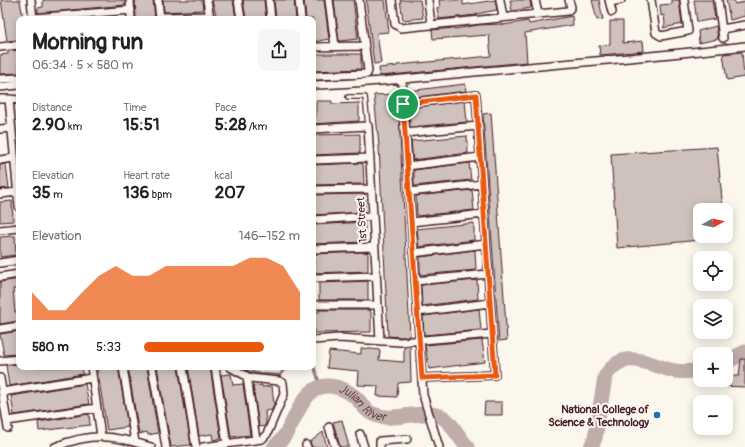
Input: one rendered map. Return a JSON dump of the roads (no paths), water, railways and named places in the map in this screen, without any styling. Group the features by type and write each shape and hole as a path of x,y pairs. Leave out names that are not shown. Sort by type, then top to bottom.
{"street":[{"path":"31,0 33,16"},
{"path":"130,0 131,16"},
{"path":"158,0 160,16"},
{"path":"208,0 210,16"},
{"path":"238,0 241,16"},
{"path":"269,0 271,16"},
{"path":"298,0 301,16"},
{"path":"328,0 335,46"},
{"path":"316,76 364,76 367,74 368,71 359,0"},
{"path":"392,0 395,24 401,28 568,11 571,7 570,0"},
{"path":"428,0 431,24"},
{"path":"500,0 503,17"},
{"path":"535,0 538,14"},
{"path":"612,12 610,1 621,0"},
{"path":"651,0 656,33 661,36 688,31 684,0"},
{"path":"718,0 723,38"},
{"path":"58,16 131,10"},
{"path":"722,29 745,25"},
{"path":"0,46 16,46"},
{"path":"316,47 364,46"},
{"path":"316,85 402,80 671,55 745,46"},
{"path":"0,79 16,78"},
{"path":"402,80 423,395 435,429 439,447"},
{"path":"0,87 16,85"},
{"path":"403,104 476,95 495,375 422,378"},
{"path":"0,99 16,100"},
{"path":"8,99 16,175"},
{"path":"316,129 368,126"},
{"name":"1st Street","path":"368,126 380,341"},
{"path":"405,133 478,126"},
{"path":"0,129 11,128"},
{"path":"408,166 480,157"},
{"path":"0,160 14,158"},
{"path":"316,160 370,158"},
{"path":"409,192 482,184"},
{"path":"316,190 371,189"},
{"path":"0,194 16,192"},
{"path":"411,222 484,214"},
{"path":"316,220 373,216"},
{"path":"0,230 16,228"},
{"path":"413,253 486,244"},
{"path":"316,249 374,247"},
{"path":"0,263 16,260"},
{"path":"0,277 16,274"},
{"path":"415,281 488,274"},
{"path":"316,278 376,276"},
{"path":"417,312 490,303"},
{"path":"316,305 377,305"},
{"path":"0,329 16,326"},
{"path":"316,340 339,338 380,341 419,341 492,334"},
{"path":"0,362 16,359"},
{"path":"91,370 100,436"},
{"path":"123,370 135,442"},
{"path":"153,370 166,447"},
{"path":"183,370 196,447"},
{"path":"215,370 227,444"},
{"path":"203,447 256,440 267,434 285,388 283,383 279,381 247,377 235,370"},
{"path":"247,377 256,440"},
{"path":"0,378 7,425 97,408"},
{"path":"2,392 92,378"},
{"path":"328,427 335,447"},
{"path":"360,434 364,447"},
{"path":"55,447 76,438 100,436 135,442 151,447"},
{"path":"380,447 380,442 407,439"}],"lane":[{"name":"1st Street","path":"348,97 365,97 368,126"}],"waterway":[{"name":"Julian River","path":"733,358 745,352"},
{"name":"Julian River","path":"591,447 595,438 605,377 612,368 620,362 637,360 675,371 693,371"},
{"path":"246,370 255,373 280,375 284,370"},
{"path":"315,370 321,387"},
{"name":"Julian River","path":"274,447 286,434 302,403 314,390 324,386 345,390 356,398 367,411 373,414 389,417 423,414 440,416 448,421 464,444 468,447"}],"place":[{"name":"National College of Science & Technology","path":"657,415"}]}
